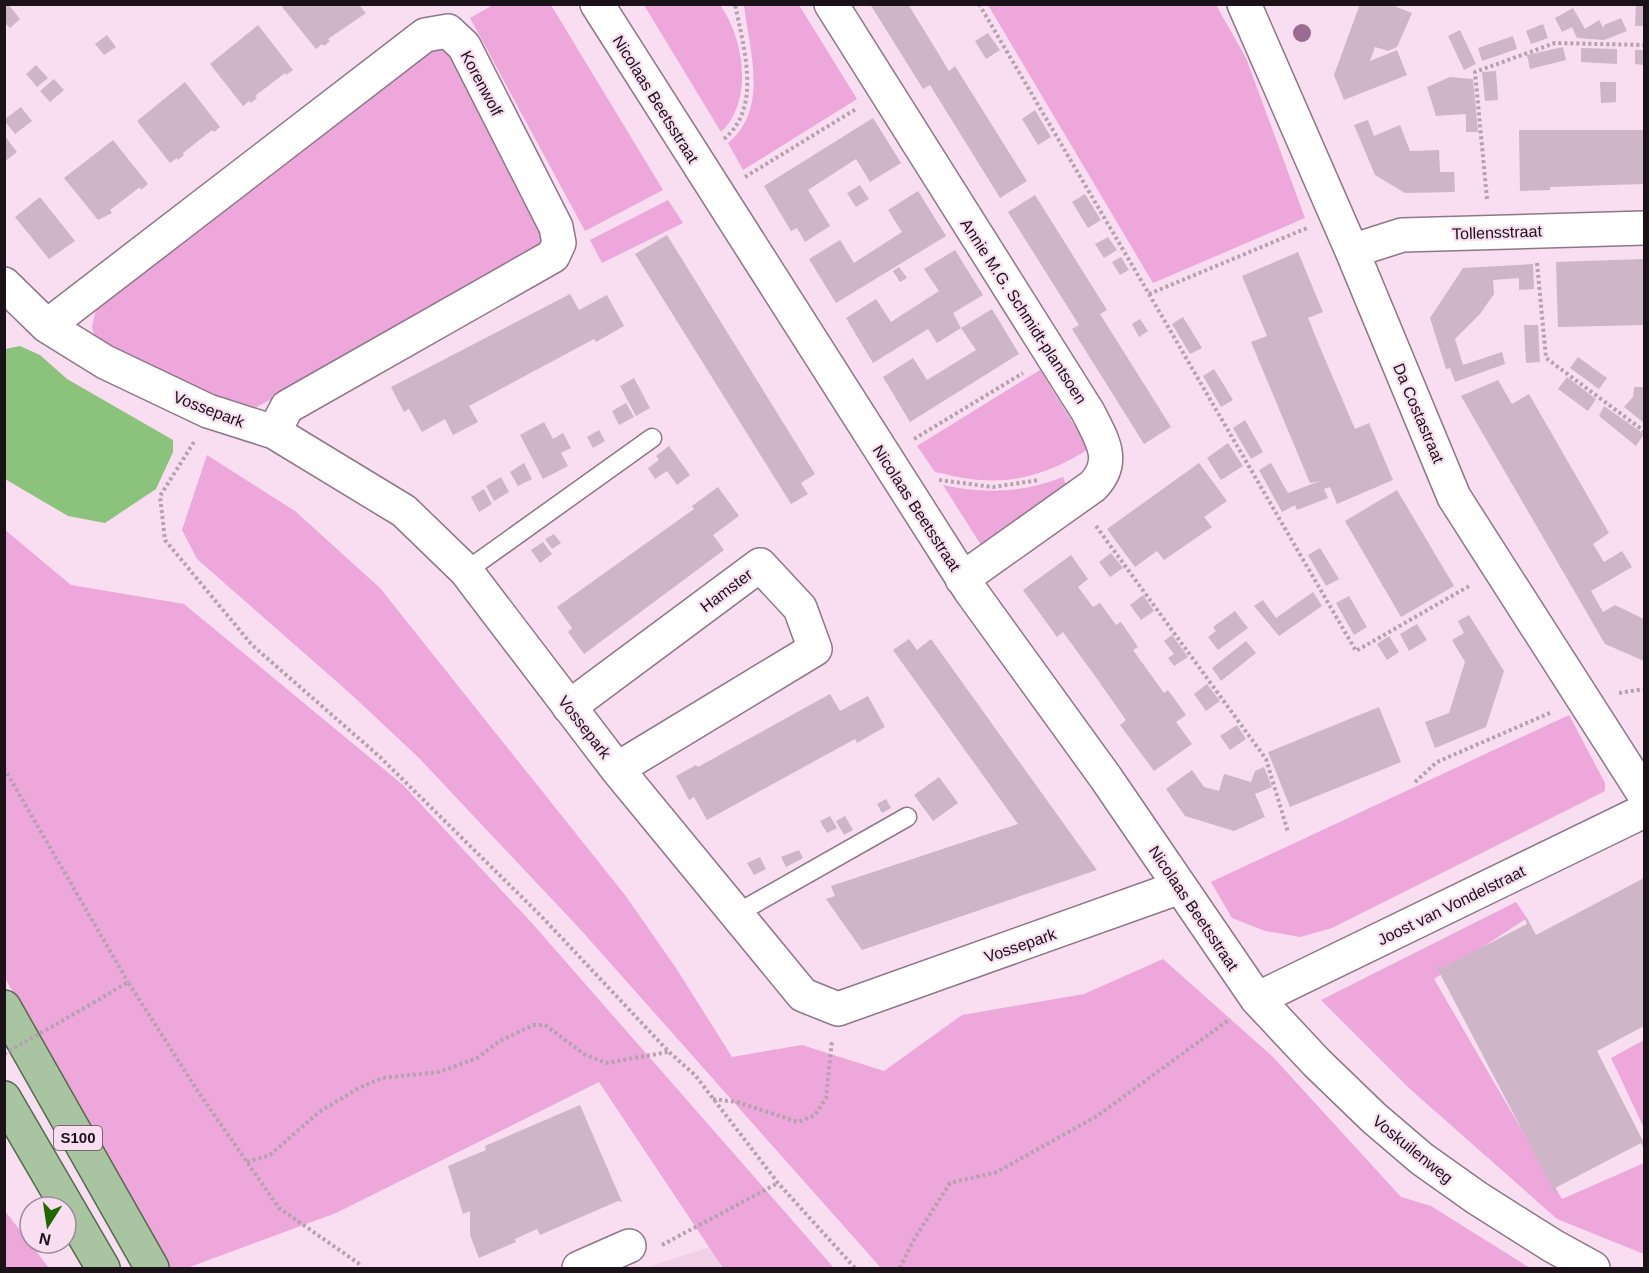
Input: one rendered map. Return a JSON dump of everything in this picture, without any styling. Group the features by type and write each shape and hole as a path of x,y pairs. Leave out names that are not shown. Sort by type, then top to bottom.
{"main road":[{"name":"S100","path":"4,1006 152,1269"},
{"name":"S100","path":"4,1098 103,1269"}],"street":[{"name":"Nicolaas Beetsstraat","path":"597,4 962,579 1106,778 1257,999"},
{"name":"Annie M.G. Schmidt-plantsoen","path":"831,4 1088,412 1106,454 1106,466 1102,476 1076,499 962,579"},
{"name":"Da Costastraat","path":"1244,4 1352,251 1454,497 1644,794"},
{"name":"Korenwolf","path":"47,326 425,35 448,31 464,46 556,227 559,243 553,256 287,407 274,432"},
{"name":"Tollensstraat","path":"1352,251 1402,235 1644,228"},
{"name":"Vossepark","path":"4,284 47,326 105,362 208,411 274,432 404,512 466,571 618,769 803,995 838,1009 1180,888"},
{"name":"Hamster","path":"569,707 760,565 800,608 815,649 618,769"},
{"name":"Joost van Vondelstraat","path":"1257,999 1644,811"},
{"name":"Voskuilenweg","path":"1257,999 1317,1063 1374,1118 1422,1159 1477,1198 1593,1269"},
{"path":"579,1269 629,1246"}],"lane":[{"path":"466,571 652,438"},
{"path":"736,914 907,817"}],"path":[{"path":"693,158 726,137 738,122 745,104 746,61 735,4"},
{"path":"979,4 1356,651 1500,569"},
{"path":"1490,232 1475,72 1555,43 1644,45"},
{"path":"716,194 885,92"},
{"path":"1149,294 1336,216"},
{"path":"1534,231 1546,358 1644,431"},
{"path":"884,456 1052,356"},
{"path":"208,411 200,432 160,496 165,540 252,645 380,757 543,917 669,1052 695,1075 778,1183 855,1269"},
{"path":"937,479 993,487 1024,484 1047,478"},
{"path":"1076,499 1266,759 1288,832"},
{"path":"1415,783 1437,762 1583,699"},
{"path":"4,768 128,982 279,1208 358,1263 361,1269"},
{"path":"4,1054 128,982"},
{"path":"900,1269 913,1241 950,1183 997,1172 1096,1116 1257,999"},
{"path":"712,1099 737,1102 798,1122 815,1115 825,1098 838,1009"},
{"path":"247,1162 270,1155 319,1112 359,1088 382,1078 448,1068 477,1058 500,1041 533,1025 545,1025 584,1054 606,1063 669,1052"},
{"path":"629,1246 649,1252 778,1183"}],"shaded area":[{"path":"493,5 551,5 663,190 585,231 470,18"},
{"path":"644,5 720,5 735,34 742,69 742,87 738,104 731,119 721,132"},
{"path":"744,5 799,5 857,99 743,170 728,143 741,129 749,113 753,96 754,78"},
{"path":"988,5 1216,5 1246,58 1305,218 1153,283"},
{"path":"433,47 454,55 548,235 535,257 253,409 164,379 95,337 92,327 96,308"},
{"path":"668,200 683,223 602,263 590,240"},
{"path":"20,346 40,355 67,379 173,440 173,452 156,489 105,523 68,516 5,479 5,349"},
{"path":"1040,370 1089,449 1047,470 1018,478 987,480 935,472 917,446"},
{"path":"207,455 295,511 380,588 625,895 676,968 732,1057 802,1045 884,1071 962,1015 1084,994 1163,959 1273,1057 1401,1197 1431,1206 1530,1268 881,1268 580,929 419,758 353,696 197,559 182,530"},
{"path":"1063,477 1069,492 986,553 943,485 988,491 1018,489"},
{"path":"4,529 71,585 184,604 403,785 531,922 834,1268 723,1268 599,1082 336,1213 187,1268 170,1268 5,978"},
{"path":"1569,715 1605,783 1605,791 1332,928 1300,937 1265,931 1232,918 1211,882"},
{"path":"1516,902 1527,918 1434,979 1562,1199 1644,1163 1644,1254 1557,1219 1410,1089 1321,1000"},
{"path":"1644,1040 1644,1128 1611,1058"},
{"path":"5,1211 18,1228 18,1255 39,1255 49,1268 5,1268"},
{"path":"719,1244 749,1268 645,1268"}],"building":[{"path":"4,4 8,4 20,19 10,28 4,22"},
{"path":"870,4 908,4 949,71 955,66 1027,181 1000,198 930,85 923,89"},
{"path":"1360,4 1389,4 1412,13 1397,47 1388,51 1375,47 1370,61 1397,50 1407,75 1344,100 1334,75"},
{"path":"1636,4 1644,4 1644,26 1635,26"},
{"path":"285,5 359,5 366,13 328,39 330,41 324,46 322,44 316,49 282,7"},
{"path":"1573,8 1585,29 1599,20 1604,29 1604,25 1621,18 1627,31 1604,40 1577,38 1572,27 1562,32 1555,18"},
{"path":"1543,24 1548,38 1531,44 1526,31"},
{"path":"258,25 293,70 286,75 285,73 255,96 257,98 251,103 249,101 243,106 210,64"},
{"path":"1460,30 1476,64 1464,70 1448,36"},
{"path":"988,33 1000,50 986,59 975,41"},
{"path":"107,35 116,47 104,55 95,44"},
{"path":"1513,36 1517,49 1482,61 1478,48"},
{"path":"1563,47 1566,60 1530,69 1527,55"},
{"path":"1581,48 1617,49 1617,64 1581,62"},
{"path":"1635,50 1644,50 1644,65 1635,64"},
{"path":"36,65 48,78 37,87 26,74"},
{"path":"1496,71 1498,100 1485,101 1482,72"},
{"path":"1450,77 1473,79 1478,132 1466,132 1466,114 1436,116 1427,87"},
{"path":"54,79 64,90 50,102 40,91"},
{"path":"185,82 220,127 214,132 212,130 183,153 184,155 178,160 177,158 170,163 137,121"},
{"path":"1600,82 1616,82 1616,102 1601,103"},
{"path":"21,107 32,121 15,134 4,120"},
{"path":"1035,110 1051,137 1038,145 1022,119"},
{"path":"873,118 901,163 870,182 856,159 808,190 830,226 805,242 797,228 791,231 764,186"},
{"path":"1368,120 1374,136 1400,125 1410,151 1439,150 1440,172 1454,172 1455,192 1405,193 1375,175 1354,125"},
{"path":"1519,130 1644,130 1644,184 1550,187 1550,190 1520,191"},
{"path":"4,135 17,152 4,162"},
{"path":"113,140 148,184 141,190 140,187 110,210 112,213 98,220 64,178"},
{"path":"860,185 869,199 856,207 847,193"},
{"path":"918,191 946,236 836,303 809,259 840,240 854,263 902,232 888,210"},
{"path":"1085,194 1101,220 1088,228 1072,202"},
{"path":"1035,195 1107,310 1100,314 1171,427 1144,444 1072,329 1079,325 1008,212"},
{"path":"40,197 75,241 49,259 15,217"},
{"path":"667,235 815,474 801,483 808,494 791,504 635,254"},
{"path":"1108,237 1117,250 1104,258 1095,244"},
{"path":"955,250 983,295 953,313 961,328 937,343 928,329 873,363 846,318 876,299 891,322 939,291 924,269"},
{"path":"1298,252 1323,312 1308,318 1319,345 1355,429 1369,423 1393,480 1337,504 1330,487 1324,489 1328,498 1297,510 1295,505 1282,512 1259,470 1271,463 1288,493 1320,481 1310,483 1251,342 1267,336 1242,276"},
{"path":"1121,257 1129,270 1120,275 1112,262"},
{"path":"1644,259 1644,325 1558,327 1556,262"},
{"path":"1533,264 1534,289 1519,290 1519,278 1493,280 1494,294 1480,314 1455,339 1463,365 1502,352 1505,364 1455,382 1450,368 1446,369 1430,318 1463,268"},
{"path":"899,267 907,278 900,282 893,271"},
{"path":"570,294 579,310 607,295 624,326 596,342 594,339 469,406 478,422 453,435 445,419 422,432 409,409 404,412 391,387"},
{"path":"992,309 1019,354 910,422 883,377 913,358 927,380 976,350 961,328"},
{"path":"1183,317 1202,348 1190,354 1172,324"},
{"path":"1140,319 1148,331 1139,337 1132,324"},
{"path":"1524,325 1538,325 1540,362 1526,363"},
{"path":"1578,357 1607,378 1599,389 1570,368"},
{"path":"1214,369 1233,400 1221,407 1203,376"},
{"path":"1567,377 1596,399 1588,411 1558,389"},
{"path":"634,378 650,408 636,416 620,386"},
{"path":"1498,380 1512,404 1529,394 1609,533 1593,544 1604,562 1622,551 1632,567 1591,591 1603,612 1615,605 1644,619 1644,661 1605,644 1461,396"},
{"path":"1634,387 1644,387 1644,423 1624,407 1633,397"},
{"path":"626,403 634,417 619,425 612,411"},
{"path":"1604,406 1644,434 1636,446 1599,416"},
{"path":"1245,420 1263,452 1251,459 1233,428"},
{"path":"544,422 553,439 563,433 571,448 561,453 568,466 543,479 520,435"},
{"path":"599,430 605,441 593,448 587,437"},
{"path":"1228,443 1243,466 1221,480 1207,458"},
{"path":"669,446 690,475 677,485 667,471 655,479 648,468 659,460 656,456"},
{"path":"524,463 532,479 518,486 510,472"},
{"path":"1199,463 1227,501 1204,517 1212,527 1164,560 1157,551 1135,567 1107,529"},
{"path":"501,477 509,492 494,501 486,486"},
{"path":"718,487 739,516 713,535 724,550 584,654 568,632 572,628 557,607 694,509 692,506"},
{"path":"484,489 492,504 479,512 471,497"},
{"path":"1397,490 1454,586 1401,617 1345,521"},
{"path":"554,534 561,543 552,549 545,539"},
{"path":"543,542 552,554 540,563 531,550"},
{"path":"1320,548 1339,579 1326,586 1308,555"},
{"path":"1111,553 1123,568 1110,577 1099,562"},
{"path":"1071,555 1088,579 1078,587 1093,607 1100,603 1116,625 1121,622 1138,647 1133,650 1164,693 1168,690 1186,715 1176,722 1192,744 1154,771 1120,725 1126,720 1095,676 1063,632 1057,637 1023,590"},
{"path":"1313,592 1322,606 1279,636 1254,606 1263,600 1276,618"},
{"path":"1143,595 1154,611 1141,620 1130,605"},
{"path":"1349,596 1367,627 1354,635 1336,603"},
{"path":"1235,611 1248,628 1218,650 1208,637 1216,631 1213,627"},
{"path":"1469,615 1504,671 1486,727 1435,748 1425,722 1449,713 1465,662 1452,640 1464,633 1458,621"},
{"path":"1417,624 1427,640 1409,651 1400,634"},
{"path":"1172,635 1188,657 1174,666 1168,658 1174,654 1164,641"},
{"path":"1389,636 1399,652 1387,660 1377,644"},
{"path":"909,639 917,650 931,639 1097,870 862,950 826,899 835,896 831,886 1018,824 893,650"},
{"path":"1246,641 1256,653 1221,681 1212,668"},
{"path":"1207,684 1220,701 1206,711 1194,694"},
{"path":"830,694 840,711 868,696 885,727 857,743 855,739 707,820 694,797 689,800 676,776 696,765 698,767"},
{"path":"1379,707 1401,762 1290,807 1268,752"},
{"path":"1237,725 1246,739 1230,750 1220,736"},
{"path":"1264,767 1272,787 1255,794 1265,817 1234,831 1185,816 1166,789 1192,770 1204,787 1219,791 1224,774 1251,782 1255,771"},
{"path":"939,777 958,803 933,821 914,795"},
{"path":"886,799 891,808 882,813 877,804"},
{"path":"830,816 837,828 827,833 820,821"},
{"path":"845,816 853,830 844,835 836,821"},
{"path":"799,850 803,858 786,867 781,857"},
{"path":"760,857 766,869 754,875 747,863"},
{"path":"1644,878 1644,1026 1597,1051 1644,1143 1644,1149 1641,1143 1555,1188 1557,1193 1555,1193 1436,966 1438,965 1440,969 1527,924 1525,919 1527,918 1536,935"},
{"path":"580,1105 622,1202 618,1201 540,1235 537,1229 515,1239 516,1242 479,1258 470,1235 470,1211 463,1214 448,1166 486,1150 485,1146"}]}
